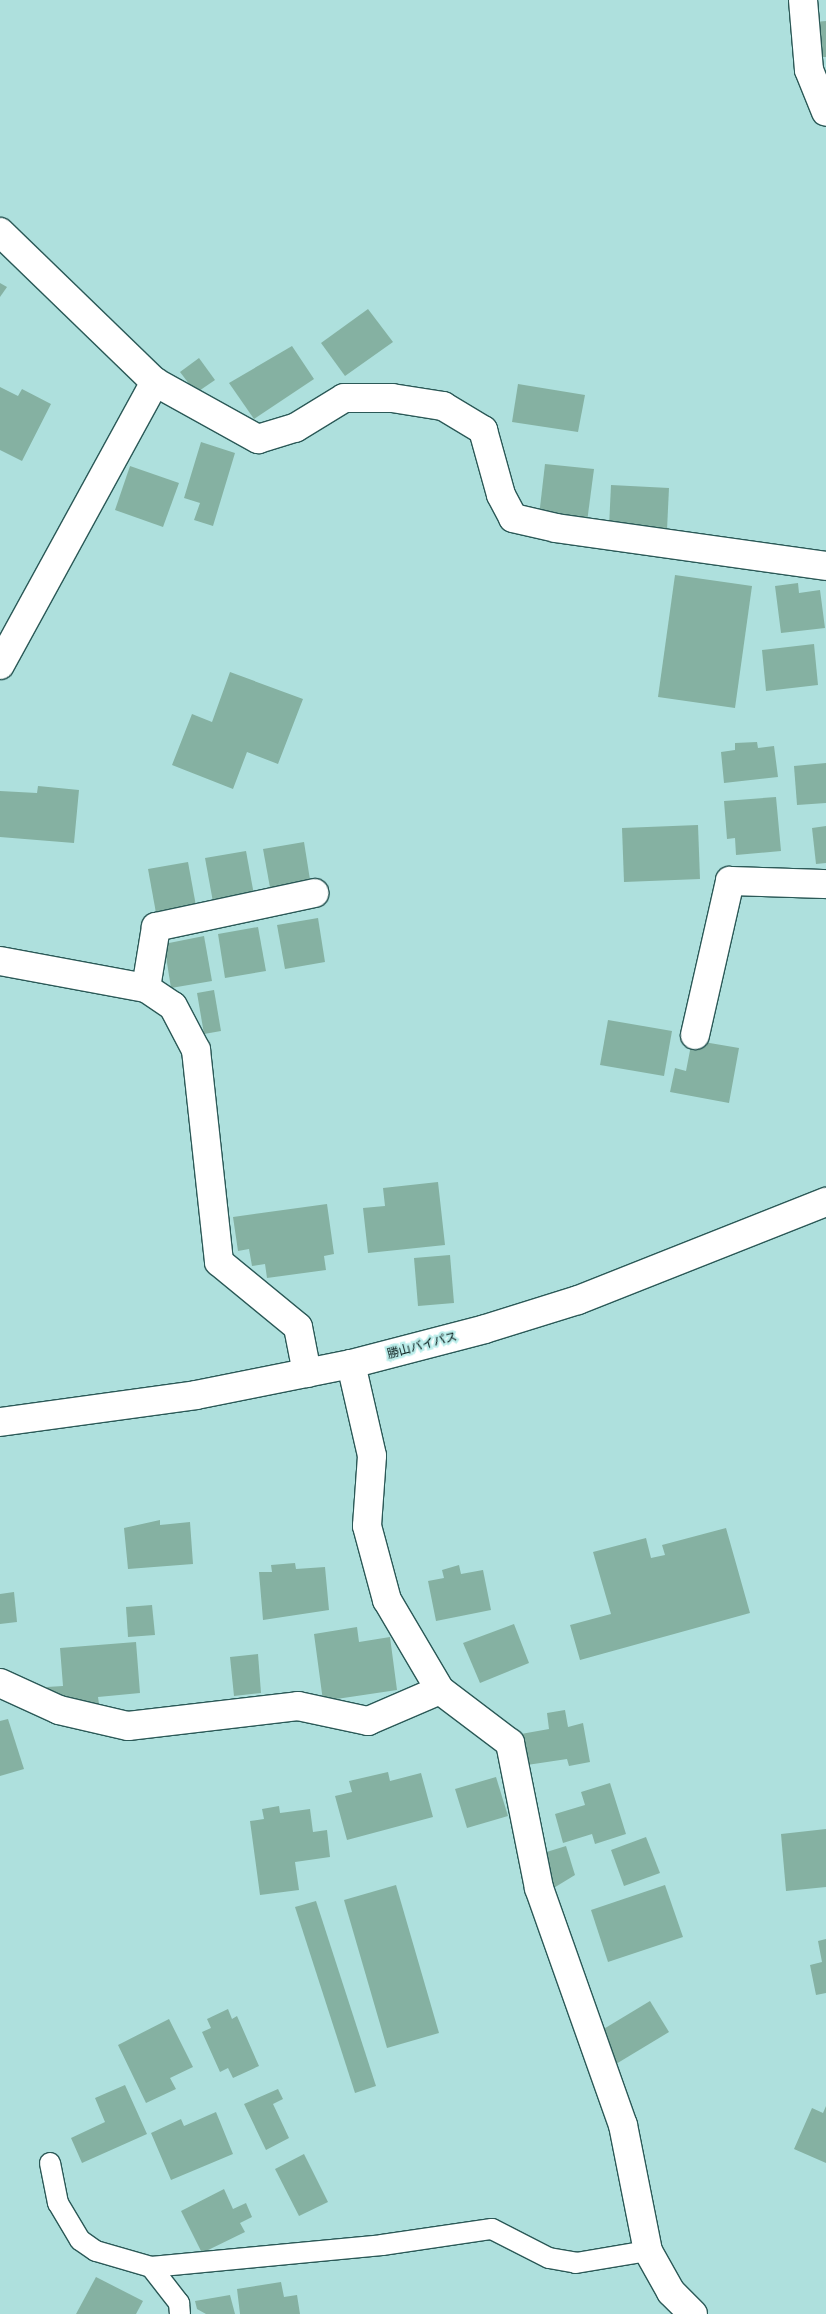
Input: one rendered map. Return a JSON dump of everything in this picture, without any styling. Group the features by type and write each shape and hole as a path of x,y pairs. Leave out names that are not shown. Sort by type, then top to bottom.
{"street":[{"path":"803,0 809,70 826,112"},
{"path":"0,232 155,382 258,439 295,428 344,398 392,398 443,406 483,430 501,495 513,518 556,528 826,566"},
{"path":"0,665 155,382"},
{"path":"695,1035 730,881 826,884"},
{"path":"146,988 156,927 314,893"},
{"path":"0,961 146,988 173,1006 196,1050 219,1262 298,1327 307,1374"},
{"name":"勝山バイパス","path":"0,1422 196,1395 351,1364 578,1300 826,1202"},
{"path":"351,1364 372,1456 367,1526 387,1600 440,1690 510,1743 539,1888 624,2125 648,2252 671,2292 693,2314"},
{"path":"0,1683 59,1710 128,1726 298,1706 368,1721 440,1690"}],"lane":[{"path":"50,2162 58,2203 80,2240 96,2251 151,2267 492,2229 549,2258 576,2263 648,2252"},
{"path":"151,2267 180,2303 180,2314"}],"building":[{"path":"826,21 826,57 818,57 815,22"},
{"path":"0,283 7,287 0,297"},
{"path":"368,309 393,342 345,376 321,343"},
{"path":"292,346 314,379 254,419 229,383"},
{"path":"199,358 215,380 196,393 180,372"},
{"path":"518,384 585,395 578,432 512,422"},
{"path":"0,387 18,396 22,389 51,404 22,461 0,450"},
{"path":"201,442 235,453 213,526 194,520 200,503 184,498"},
{"path":"545,464 594,469 587,522 539,516"},
{"path":"130,466 179,483 163,527 115,510"},
{"path":"611,485 669,488 667,530 609,527"},
{"path":"675,575 752,586 735,708 658,697"},
{"path":"798,583 799,593 820,590 825,628 781,633 775,586"},
{"path":"814,644 818,685 766,691 762,650"},
{"path":"230,672 303,699 278,764 247,752 233,789 172,765 192,714 212,722"},
{"path":"757,742 758,748 774,746 778,777 724,783 721,752 735,750 735,743"},
{"path":"826,763 826,803 797,805 794,766"},
{"path":"38,786 79,790 74,843 0,837 0,791 37,793"},
{"path":"776,797 781,851 736,855 735,838 727,839 724,801"},
{"path":"698,825 700,879 624,882 622,828"},
{"path":"826,826 826,863 816,864 812,828"},
{"path":"304,842 311,886 271,893 263,849"},
{"path":"246,851 254,895 213,902 205,858"},
{"path":"188,862 196,906 156,913 148,869"},
{"path":"318,918 325,962 285,969 277,925"},
{"path":"258,927 266,971 225,978 218,934"},
{"path":"204,936 212,981 171,988 164,944"},
{"path":"214,990 221,1031 204,1034 197,993"},
{"path":"608,1020 672,1031 664,1076 600,1065"},
{"path":"692,1040 739,1048 729,1103 670,1092 675,1068 686,1071"},
{"path":"438,1182 445,1245 368,1253 363,1208 385,1206 383,1188"},
{"path":"327,1204 334,1254 324,1256 326,1270 267,1278 265,1264 252,1266 249,1249 238,1251 233,1217"},
{"path":"450,1255 454,1303 418,1306 414,1258"},
{"path":"160,1520 160,1525 190,1522 193,1564 128,1569 124,1528"},
{"path":"726,1528 750,1613 580,1660 570,1625 611,1614 593,1552 646,1538 651,1558 665,1555 662,1545"},
{"path":"295,1563 296,1569 325,1567 329,1610 263,1620 259,1572 272,1572 271,1565"},
{"path":"459,1565 461,1574 483,1570 491,1610 436,1621 428,1581 444,1578 442,1570"},
{"path":"14,1592 17,1622 0,1624 0,1594"},
{"path":"152,1605 155,1635 128,1637 126,1607"},
{"path":"514,1624 529,1663 480,1683 463,1643"},
{"path":"357,1627 359,1642 390,1637 397,1690 323,1701 314,1634"},
{"path":"136,1642 140,1693 98,1697 99,1704 66,1706 48,1699 47,1687 63,1686 60,1648"},
{"path":"258,1654 261,1693 234,1696 230,1657"},
{"path":"565,1710 568,1727 583,1723 590,1762 569,1766 567,1759 527,1765 521,1734 549,1729 547,1713"},
{"path":"8,1719 24,1769 0,1776 0,1721"},
{"path":"388,1772 390,1781 421,1773 433,1817 347,1840 335,1796 352,1792 349,1781"},
{"path":"496,1777 508,1816 467,1828 455,1789"},
{"path":"610,1783 626,1834 595,1844 592,1834 563,1843 555,1814 585,1805 581,1792"},
{"path":"279,1806 280,1813 310,1809 313,1832 327,1830 330,1857 295,1862 299,1890 260,1895 250,1821 264,1819 262,1809"},
{"path":"826,1829 826,1887 786,1891 781,1834"},
{"path":"646,1837 660,1873 624,1886 611,1850"},
{"path":"566,1846 575,1875 552,1889 540,1854"},
{"path":"396,1885 439,2033 387,2048 344,1900"},
{"path":"665,1885 683,1937 608,1962 591,1910"},
{"path":"316,1901 376,2086 355,2093 295,1907"},
{"path":"826,1939 826,1993 816,1995 810,1965 822,1962 818,1941"},
{"path":"650,2001 669,2032 616,2064 597,2033"},
{"path":"228,2009 232,2019 237,2016 259,2066 233,2078 228,2068 220,2072 202,2032 211,2028 207,2019"},
{"path":"169,2019 193,2067 170,2078 176,2089 146,2103 118,2045"},
{"path":"125,2085 147,2134 82,2163 71,2138 105,2122 95,2098"},
{"path":"278,2089 283,2099 273,2104 289,2138 266,2150 244,2104"},
{"path":"826,2106 826,2163 794,2149 812,2108 823,2113"},
{"path":"216,2112 233,2154 171,2180 151,2133 181,2119 184,2126"},
{"path":"304,2154 328,2202 299,2216 275,2169"},
{"path":"224,2189 233,2209 246,2203 252,2217 240,2223 245,2232 202,2253 181,2211"},
{"path":"96,2277 143,2301 136,2314 76,2314"},
{"path":"281,2282 284,2297 297,2295 300,2314 240,2314 237,2289"},
{"path":"230,2295 235,2314 206,2314 197,2309 195,2301"}]}
